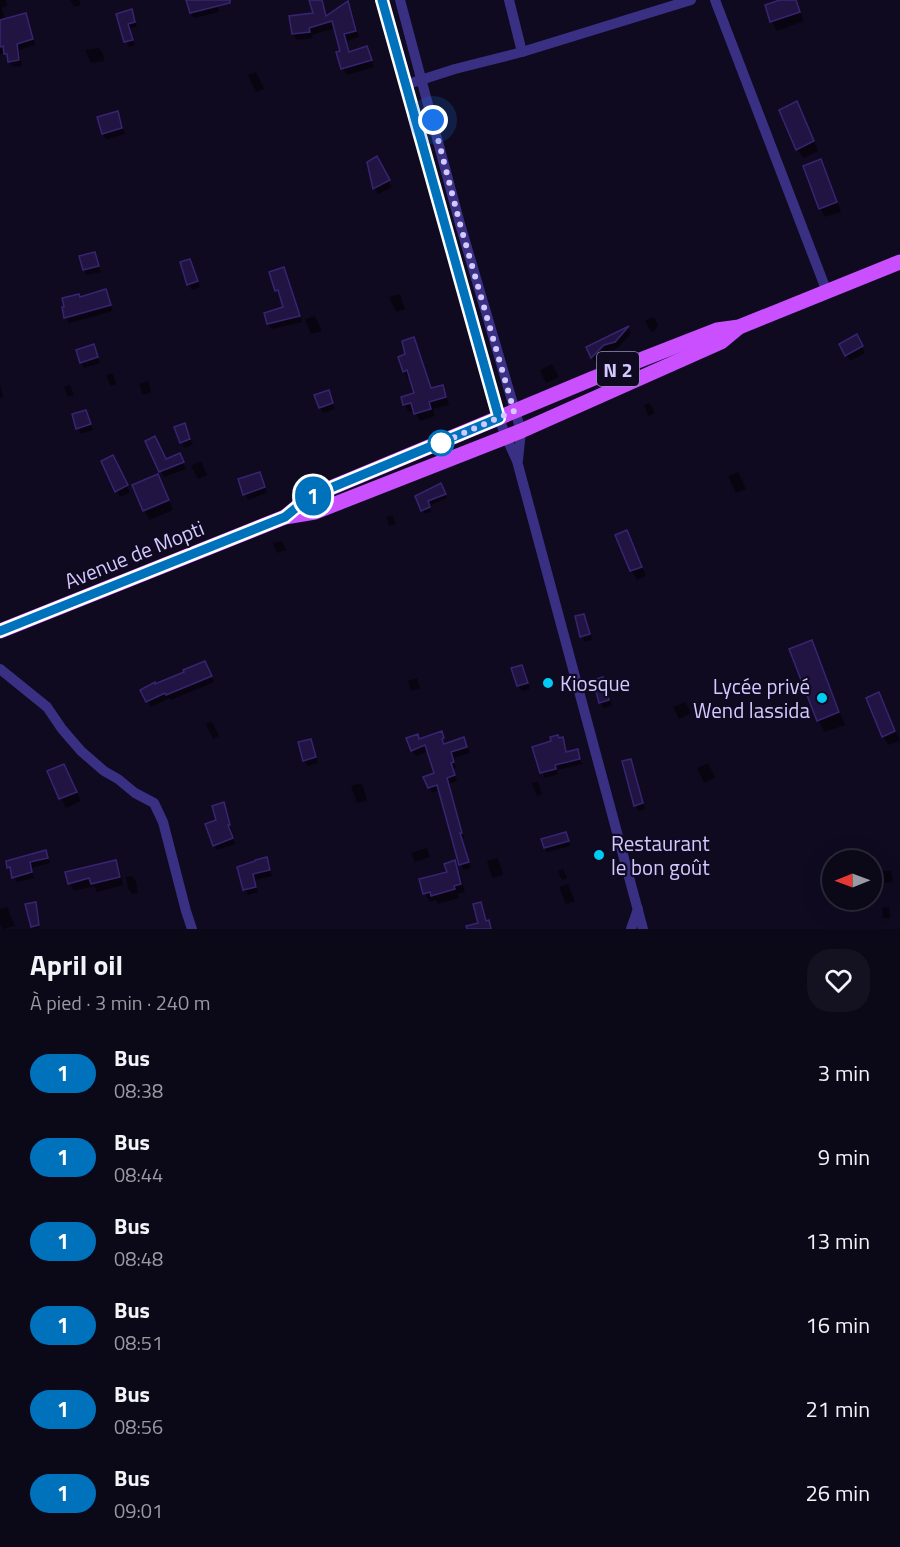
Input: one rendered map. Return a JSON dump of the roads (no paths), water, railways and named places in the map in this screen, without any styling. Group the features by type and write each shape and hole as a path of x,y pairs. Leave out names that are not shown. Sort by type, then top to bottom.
{"main road":[{"name":"N 2","path":"827,292 900,262"},
{"name":"Avenue de Mopti","path":"285,517 309,497 514,411 717,330 739,327 827,292"},
{"name":"Avenue de Mopti","path":"0,631 285,517 315,512 513,434 721,342 739,327"}],"street":[{"path":"382,0 499,418 513,434 518,461"},
{"path":"400,0 460,224 514,411 513,434 518,461 643,929"},
{"path":"509,0 522,52"},
{"path":"405,85 691,0"},
{"path":"714,0 827,292"},
{"path":"0,669 47,707 81,751 104,771 135,793 154,803 163,822 192,929"},
{"path":"632,929 638,907"}],"place":[{"name":"Kiosque","path":"548,683"},
{"name":"Lycée privé Wend lassida","path":"822,698"},
{"name":"Restaurant le bon goût","path":"599,855"}]}
